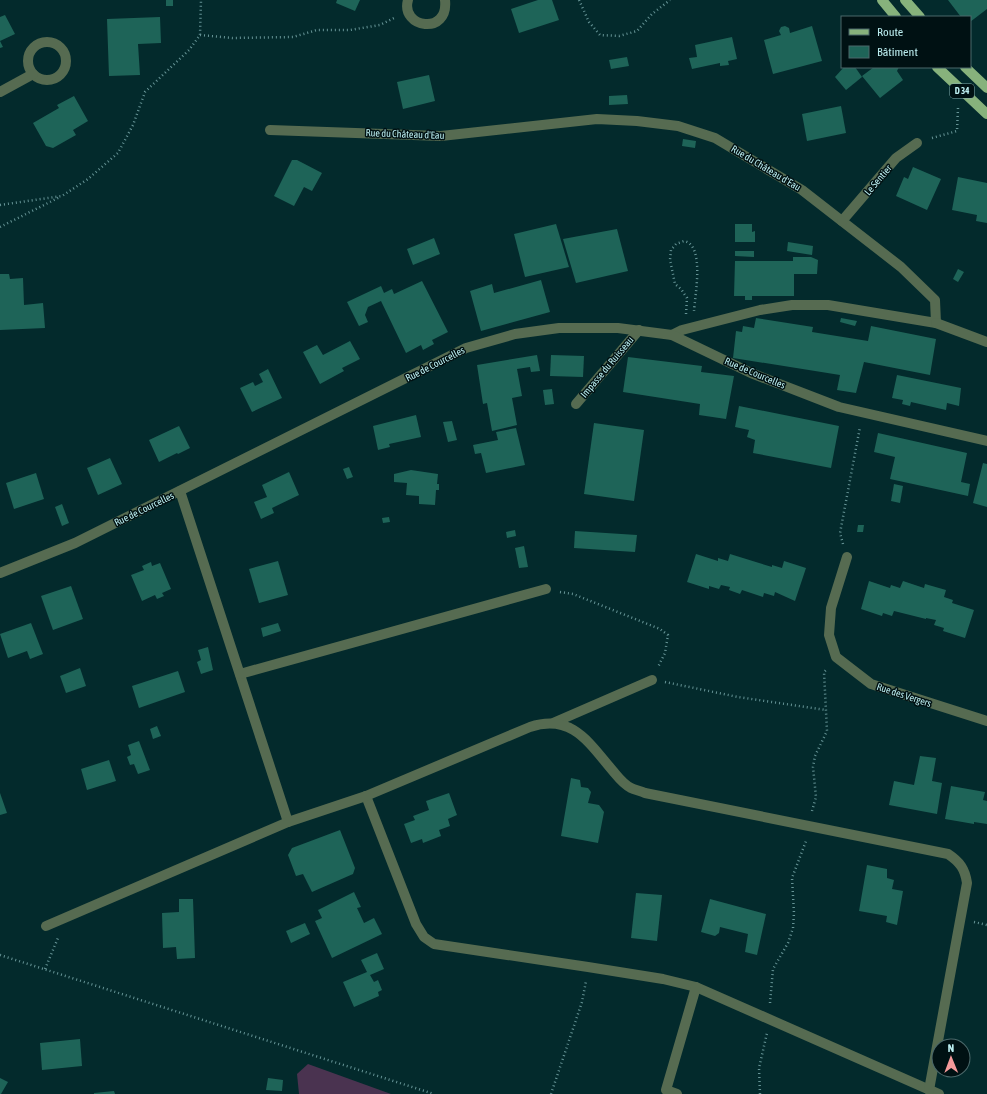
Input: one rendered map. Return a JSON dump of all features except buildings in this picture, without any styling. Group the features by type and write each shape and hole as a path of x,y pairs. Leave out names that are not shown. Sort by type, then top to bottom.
{"main road":[{"path":"882,0 895,16"},
{"path":"905,0 919,16"},
{"name":"D 34","path":"938,68 987,114"},
{"name":"D 34","path":"966,68 987,88"}],"street":[{"path":"408,0 408,11 412,18 418,23 433,24 444,14 446,0"},
{"path":"0,92 33,74"},
{"name":"Rue du Château d'Eau","path":"270,130 441,136 597,119 637,121 678,126 715,138 802,190 901,267 935,300 936,323"},
{"name":"Le Sentier","path":"842,221 896,158 918,143"},
{"path":"672,335 682,330 760,310 792,305 828,305 936,323 987,342"},
{"name":"Rue de Courcelles","path":"0,573 75,543 466,348 515,334 559,328 639,330 672,335 750,373 839,407 987,441"},
{"name":"Impasse du Ruisseau","path":"576,404 639,330"},
{"path":"180,491 288,822"},
{"path":"836,657 829,635 831,608 847,557"},
{"path":"240,674 546,589"},
{"name":"Rue des Vergers","path":"836,657 871,684 987,721"},
{"path":"553,723 652,680"},
{"path":"46,926 288,822 366,796 530,727 540,724 553,723 567,725 583,736 620,780 630,788 645,793 948,854 959,861 965,871 967,883 929,1090"},
{"path":"366,796 416,924 424,937 434,944 449,948 588,966 663,979 696,987 939,1094"},
{"path":"677,1094 666,1090 696,987"}],"path":[{"path":"0,227 62,196 88,179 118,152 133,125 145,92 189,50 200,35 201,0"},
{"path":"579,0 589,22 600,35 619,36 637,31 652,14 670,0"},
{"path":"200,35 232,38 293,37 317,30 350,30 380,25 408,11"},
{"path":"918,143 957,131 958,88"},
{"path":"0,205 62,196"},
{"path":"686,313 686,298 681,289 675,284 670,260 671,250 676,244 684,241 693,247 698,260 693,317"},
{"path":"847,557 840,533 862,413"},
{"path":"546,589 573,594 660,629 668,635 665,653 652,680 738,697 826,710"},
{"path":"760,1094 759,1068 763,1044 767,1032 773,969 788,943 793,928 794,913 792,878 805,847 816,797 813,767 815,756 828,731 824,672 836,657"},
{"path":"45,969 67,917"},
{"path":"0,955 434,1094"},
{"path":"551,1094 582,1002 588,966"}],"shaded area":[{"path":"308,1064 391,1094 299,1094 297,1074"}]}
